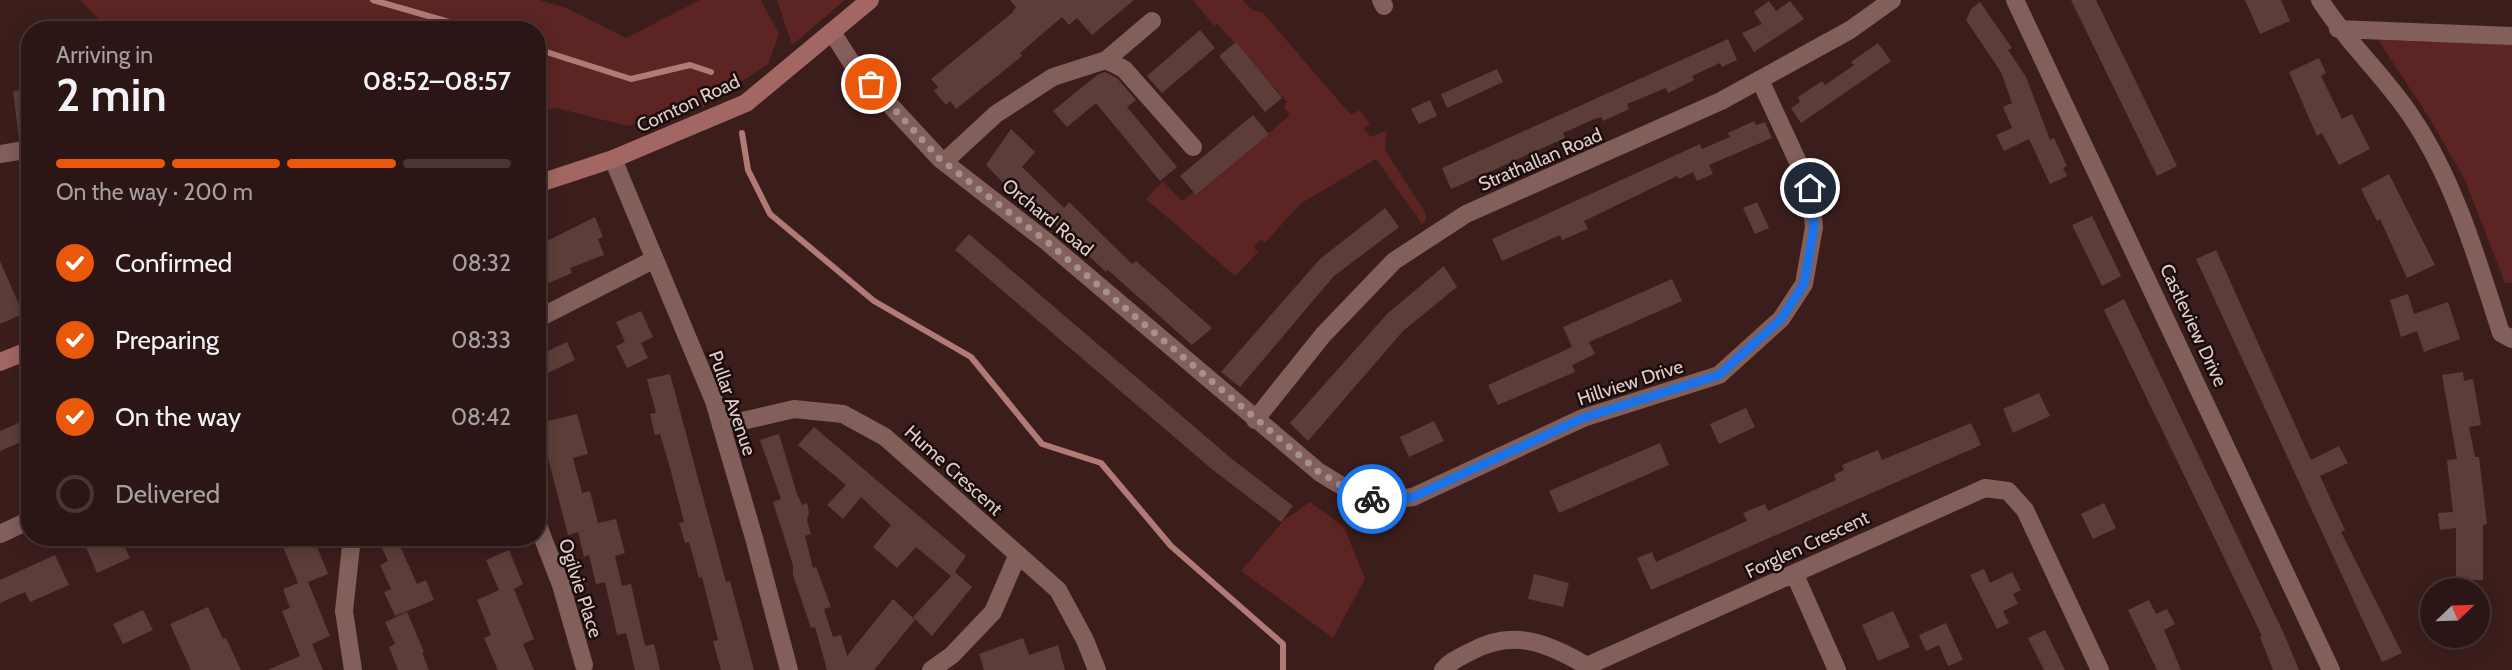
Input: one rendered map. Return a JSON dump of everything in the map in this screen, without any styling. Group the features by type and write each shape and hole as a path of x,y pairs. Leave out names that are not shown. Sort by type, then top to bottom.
{"main road":[{"name":"Cornton Road","path":"546,181 613,159 746,103 870,0"},
{"path":"0,362 21,354"}],"street":[{"name":"Strathallan Road","path":"1255,419 1323,335 1394,261 1466,214 1659,130 1760,80 1850,30 1892,0"},
{"name":"Castleview Drive","path":"2015,0 2331,670"},
{"path":"2320,0 2338,29 2413,119 2462,215 2501,333 2512,339"},
{"path":"944,162 996,114 1053,77 1106,60 1152,21"},
{"path":"2338,29 2512,36"},
{"name":"Orchard Road","path":"832,32 853,65 944,162 1046,241 1255,419"},
{"path":"1106,60 1124,69 1193,147"},
{"name":"Hillview Drive","path":"1255,419 1329,478 1360,497 1384,502 1413,497 1583,418 1719,375 1781,319 1804,284 1814,227 1810,188 1760,80"},
{"path":"0,154 21,150"},
{"name":"Pullar Avenue","path":"613,159 713,401 789,670"},
{"path":"546,314 653,260"},
{"name":"Hume Crescent","path":"720,426 794,409 843,414 885,437 1058,590 1085,639 1097,670"},
{"name":"Forglen Crescent","path":"1443,670 1448,664 1480,646 1509,638 1527,639 1559,650 1589,668 1984,488 2008,491 2025,510 2100,670"},
{"path":"0,534 21,524"},
{"path":"351,546 344,611 354,670"},
{"name":"Ogilvie Place","path":"546,546 561,585 584,666"},
{"path":"931,670 952,655 993,612 1018,554"},
{"path":"1795,575 1837,670"}],"shaded area":[{"path":"80,0 539,0 564,7 626,38 700,0 761,0 779,34 768,64 703,107 627,126 557,108 546,110 546,21 100,21"},
{"path":"777,0 845,0 792,45"},
{"path":"1193,0 1242,0 1252,10 1262,12 1351,115 1360,110 1370,124 1364,128 1370,137 1386,131 1385,150 1425,212 1426,220 1422,224 1376,159 1300,204 1265,243 1261,240 1254,246 1258,252 1235,276 1146,199 1163,181 1182,201 1194,192 1197,195 1290,115 1284,107 1287,102 1217,23 1214,26"},
{"path":"2378,40 2512,44 2512,283 2505,283 2465,180 2430,119"},
{"path":"1310,502 1344,527 1365,579 1333,638 1241,571 1284,520"}],"building":[{"path":"1010,0 1134,0 1092,35 1077,18 1069,25 1062,17 1020,53 1022,56 956,109 950,101 946,105 934,91 938,87 931,79 1012,13 1016,7"},
{"path":"2071,0 2096,0 2177,166 2157,176"},
{"path":"2245,0 2281,0 2290,21 2260,34"},
{"path":"1769,1 1776,11 1790,1 1804,19 1754,52 1742,33 1762,24 1754,12"},
{"path":"1980,2 2012,48 2008,50 2026,77 2050,140 2054,138 2067,166 2063,168 2067,176 2050,184 2029,139 2004,151 1996,135 2012,128 2003,107 2012,103 2001,72 1966,20 1971,9"},
{"path":"1200,30 1215,48 1162,93 1147,76"},
{"path":"1728,39 1737,60 1722,67 1720,63 1692,76 1694,80 1668,93 1666,88 1627,104 1629,109 1603,121 1601,117 1563,133 1565,138 1451,189 1442,168"},
{"path":"1236,42 1282,98 1265,112 1219,56"},
{"path":"1878,43 1891,61 1801,123 1791,108 1800,102 1798,97 1822,81 1825,85 1854,65 1851,62"},
{"path":"2319,58 2326,73 2321,76 2342,119 2352,114 2370,149 2339,165 2322,133 2317,136 2289,72"},
{"path":"1497,69 1503,82 1447,108 1441,94"},
{"path":"1105,72 1117,78 1136,100 1127,107 1177,167 1160,181 1096,103 1067,127 1053,111 1097,75"},
{"path":"21,90 21,139 19,139 13,91"},
{"path":"1430,100 1437,116 1419,124 1411,109"},
{"path":"1253,115 1269,134 1196,195 1180,176"},
{"path":"1754,121 1756,125 1765,122 1772,138 1709,165 1713,174 1697,181 1693,172 1679,179 1677,176 1584,221 1588,229 1562,240 1560,235 1502,261 1492,239 1700,144 1702,149 1730,137 1728,133"},
{"path":"1011,129 1035,152 1022,167 1064,208 1069,202 1132,264 1136,261 1212,328 1192,345 1108,270 1106,272 1035,206 1031,211 986,165"},
{"path":"2389,174 2435,265 2407,278 2380,219 2377,221 2361,189"},
{"path":"1757,202 1769,228 1755,234 1743,208"},
{"path":"1385,208 1399,227 1334,276 1240,387 1221,372 1320,259"},
{"path":"2092,216 2121,276 2102,286 2072,225"},
{"path":"595,217 603,237 598,239 604,255 570,268 572,273 546,284 546,242"},
{"path":"969,234 1232,459 1293,506 1281,522 1213,470 955,250"},
{"path":"2216,250 2311,460 2339,446 2348,463 2320,476 2345,530 2341,532 2402,653 2382,662 2196,259"},
{"path":"0,261 21,315 0,324"},
{"path":"1444,266 1457,287 1403,331 1308,441 1290,423 1387,314"},
{"path":"1672,279 1682,301 1589,342 1595,354 1572,365 1575,372 1498,405 1488,385 1572,347 1563,327"},
{"path":"2408,294 2414,314 2448,302 2460,339 2424,352 2417,331 2401,337 2390,300"},
{"path":"2124,299 2299,670 2273,670 2260,637 2262,636 2104,310"},
{"path":"641,311 653,337 641,343 648,358 627,368 616,346 625,342 616,322"},
{"path":"567,342 575,360 546,374 546,352"},
{"path":"2463,372 2464,381 2473,379 2481,425 2469,427 2475,457 2479,457 2487,524 2483,525 2483,578 2456,578 2456,528 2440,530 2438,513 2453,512 2447,460 2457,459 2442,375"},
{"path":"670,374 726,582 730,581 754,670 721,670 713,641 718,640 702,577 699,578 689,542 685,543 679,523 684,522 660,434 655,435 650,414 656,413 647,379"},
{"path":"2039,393 2050,416 2013,433 2003,409"},
{"path":"1746,408 1755,427 1719,444 1710,424"},
{"path":"577,414 588,454 573,458 582,493 590,491 598,523 616,519 625,553 615,556 622,586 631,584 645,646 654,644 660,670 635,670 626,633 617,635 605,582 596,584 589,555 584,557 578,532 568,535 546,450 546,421"},
{"path":"1434,421 1444,441 1409,457 1400,437"},
{"path":"21,422 21,442 0,451 0,431"},
{"path":"1971,423 1981,445 1651,590 1637,558 1652,552 1656,562 1747,521 1743,513 1765,504 1768,511 1836,480 1834,475 1844,470 1842,465 1878,450 1882,460"},
{"path":"814,427 966,556 952,576 955,572 972,587 932,636 913,617 951,576 916,547 897,568 873,547 891,525 861,497 843,519 827,505 846,485 798,445"},
{"path":"779,434 797,494 802,505 807,503 807,520 811,534 805,536 813,568 816,567 831,607 824,609 833,637 841,635 847,656 893,599 915,620 874,670 827,670 815,627 811,628 793,575 793,565 773,502 781,499 760,440"},
{"path":"1660,443 1669,465 1559,513 1549,491"},
{"path":"2104,503 2116,528 2093,539 2081,514"},
{"path":"125,546 130,558 97,573 86,547"},
{"path":"283,546 317,546 328,574 308,582 330,636 312,644 323,670 268,670 300,656 282,611 290,608 283,589 298,583"},
{"path":"381,546 400,546 417,584 426,580 434,600 395,616 384,592 391,589 380,565 388,561"},
{"path":"509,550 523,584 514,589 534,639 523,644 534,670 498,670 484,638 491,635 477,600 499,590 486,560"},
{"path":"55,555 69,585 30,602 25,592 0,603 0,580"},
{"path":"1984,569 1990,583 2012,572 2021,590 2013,594 2018,604 2003,611 2009,623 1997,629 1970,575"},
{"path":"1534,574 1569,583 1563,607 1528,599"},
{"path":"2149,600 2156,614 2167,609 2175,624 2164,630 2181,670 2157,670 2128,610"},
{"path":"208,607 241,670 191,670 170,624"},
{"path":"143,610 153,630 123,644 113,624"},
{"path":"1893,611 1910,647 1878,661 1862,625"},
{"path":"407,612 429,670 398,670 389,647 395,644 385,622"},
{"path":"1946,623 1963,660 1948,666 1939,645 1926,651 1919,635"},
{"path":"2045,630 2065,670 2044,670 2028,638"},
{"path":"1023,638 1029,655 1058,645 1065,670 984,670 979,654"}],"waterway":[{"path":"373,0 446,21"},
{"path":"546,52 631,79 690,65 711,72"},
{"path":"742,133 748,170 770,214 874,301 971,357 1042,444 1101,463 1171,546 1283,644 1283,670"}],"way so far":[{"path":"871,84 940,159 1046,241 1319,472 1360,497 1372,499"}],"route":[{"path":"1372,499 1384,502 1413,497 1583,418 1719,375 1781,319 1804,284 1814,227 1810,188"}]}
